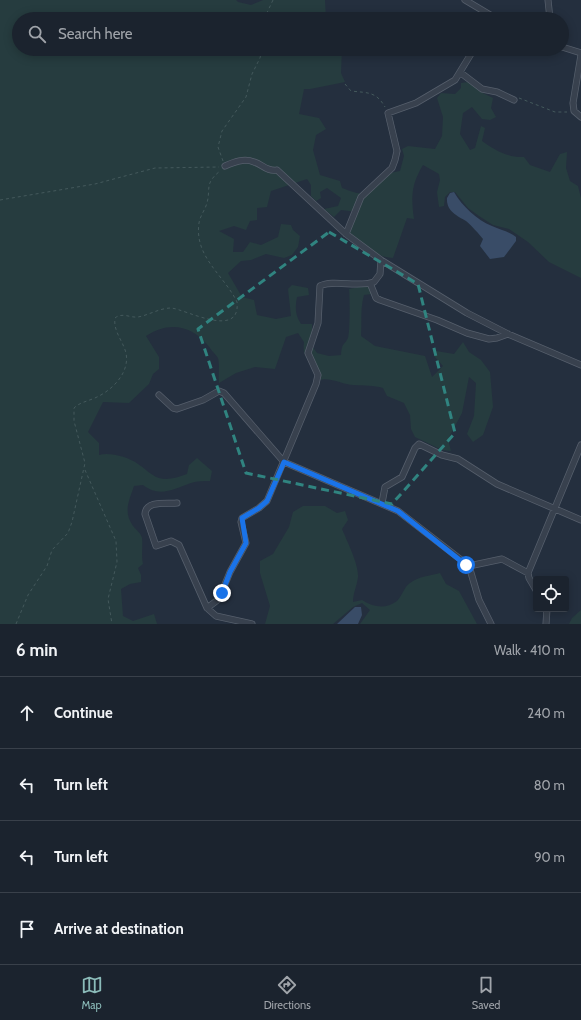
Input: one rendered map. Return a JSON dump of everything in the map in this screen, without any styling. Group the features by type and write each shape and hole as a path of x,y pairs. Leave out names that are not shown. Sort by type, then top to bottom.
{"street":[{"path":"465,0 484,12"},
{"path":"548,0 549,12"},
{"path":"569,50 581,54 573,102 574,111 581,117"},
{"path":"346,234 361,197 392,168 395,160 397,151 388,113 416,103 449,84 461,73 470,56"},
{"path":"461,73 482,89 497,92 514,100"},
{"path":"225,166 238,161 248,161 254,162 268,170 277,170 346,234 381,260 467,312 508,334 581,364"},
{"path":"207,608 219,599 230,572 246,543 242,518 259,508 267,501 316,384 318,375 308,353 318,323 320,286 324,284 370,283 378,277 381,260"},
{"path":"370,283 376,298 437,320 467,334 488,339 497,338 508,334"},
{"path":"160,395 173,408 177,409 203,400 219,391 224,393 284,462 398,511 469,566 479,600 491,624"},
{"path":"382,503 385,486 402,477 415,448 419,444 442,455 458,459 497,484 581,520"},
{"path":"533,585 528,573 581,445"},
{"path":"177,503 147,506 145,514 156,546 171,541 179,545 207,608 216,616 252,624"},
{"path":"469,566 502,559 528,573"},
{"path":"546,624 547,612"}],"path":[{"path":"267,12 273,0"},
{"path":"225,166 218,147 222,131 246,96 260,56"},
{"path":"345,84 351,91 370,92 382,102 388,113"},
{"path":"514,100 517,97 555,112 574,111"},
{"path":"0,200 101,182 154,168 225,166"},
{"path":"16,624 28,595 47,566 52,550 64,538 70,528 84,469 84,457 73,412 76,406 107,391 115,384 123,373 126,355 117,331 115,318 121,314 140,317 170,308 218,321 228,320 235,312 237,302 206,258 199,242 198,233 200,218 207,203 207,192 210,182 225,166"},
{"path":"84,469 116,541 117,562 108,599 112,624"}],"highlighted area":[{"path":"329,232 418,284 455,433 392,504 246,473 198,329"}],"green space":[{"path":"0,0 236,0 238,2 251,5 263,0 325,0 326,12 12,12 12,56 342,56 341,73 345,82 304,89 299,114 319,118 326,129 316,135 313,150 320,175 340,181 342,188 352,192 365,194 370,192 390,173 400,171 404,156 402,149 408,146 435,149 442,136 443,117 437,98 441,93 455,94 461,88 461,83 468,82 481,92 493,98 491,108 496,117 490,120 482,119 472,107 463,113 460,134 470,150 475,148 481,126 485,128 482,141 507,155 524,157 530,165 550,172 560,154 567,152 566,168 570,181 578,186 581,198 581,278 549,262 528,242 509,229 493,225 479,216 468,208 455,192 450,192 445,197 444,206 439,207 437,192 440,180 439,174 423,165 416,179 413,191 412,204 414,219 407,218 393,258 375,253 359,242 350,233 357,212 341,210 334,217 324,209 338,206 341,198 327,188 320,192 321,198 316,201 311,196 311,185 307,179 271,191 267,207 257,208 257,220 250,221 246,230 234,226 219,231 234,239 233,252 243,252 250,242 261,245 278,237 281,224 291,225 293,230 300,236 298,247 292,255 284,258 266,254 251,260 241,261 228,273 242,297 254,300 257,315 276,319 291,316 288,289 292,285 308,288 309,295 297,297 296,311 301,324 312,324 312,346 317,353 329,356 341,355 341,351 349,334 349,289 368,285 372,294 364,295 361,336 375,346 425,356 432,377 443,366 434,356 436,351 454,354 463,342 469,352 481,360 490,372 493,407 483,435 473,442 467,434 474,416 476,383 469,377 462,413 448,439 451,451 442,450 415,437 411,429 410,415 404,403 387,396 383,388 350,385 324,379 319,380 319,370 305,355 304,342 298,333 286,337 275,369 255,367 236,373 219,383 218,358 197,335 189,330 173,327 155,331 146,336 159,357 159,369 153,374 149,384 129,403 103,402 88,432 99,443 99,455 114,455 129,459 153,475 162,479 169,479 187,474 189,465 197,458 212,471 210,481 193,482 167,491 155,491 143,485 134,486 128,506 128,516 142,538 143,564 138,568 141,575 141,582 130,584 121,589 123,616 133,621 154,614 157,624 0,624"},
{"path":"303,506 325,506 337,513 345,511 348,520 342,529 358,572 353,602 362,600 375,606 388,606 397,601 406,587 413,581 440,573 446,584 459,591 477,624 360,624 370,610 362,603 353,607 333,624 265,624 270,606 260,573 260,561 273,554 289,527 293,512"},
{"path":"581,610 581,624 569,624 572,618"}],"water":[{"path":"454,192 475,216 486,223 516,237 516,241 504,257 490,259 480,246 483,239 482,237 468,222 450,210 447,203 447,198 450,193"},
{"path":"355,607 361,607 362,615 358,624 337,624"}],"route":[{"path":"222,593 227,578 246,543 241,522 242,518 244,515 259,508 267,501 284,462 398,511 466,565"}]}
